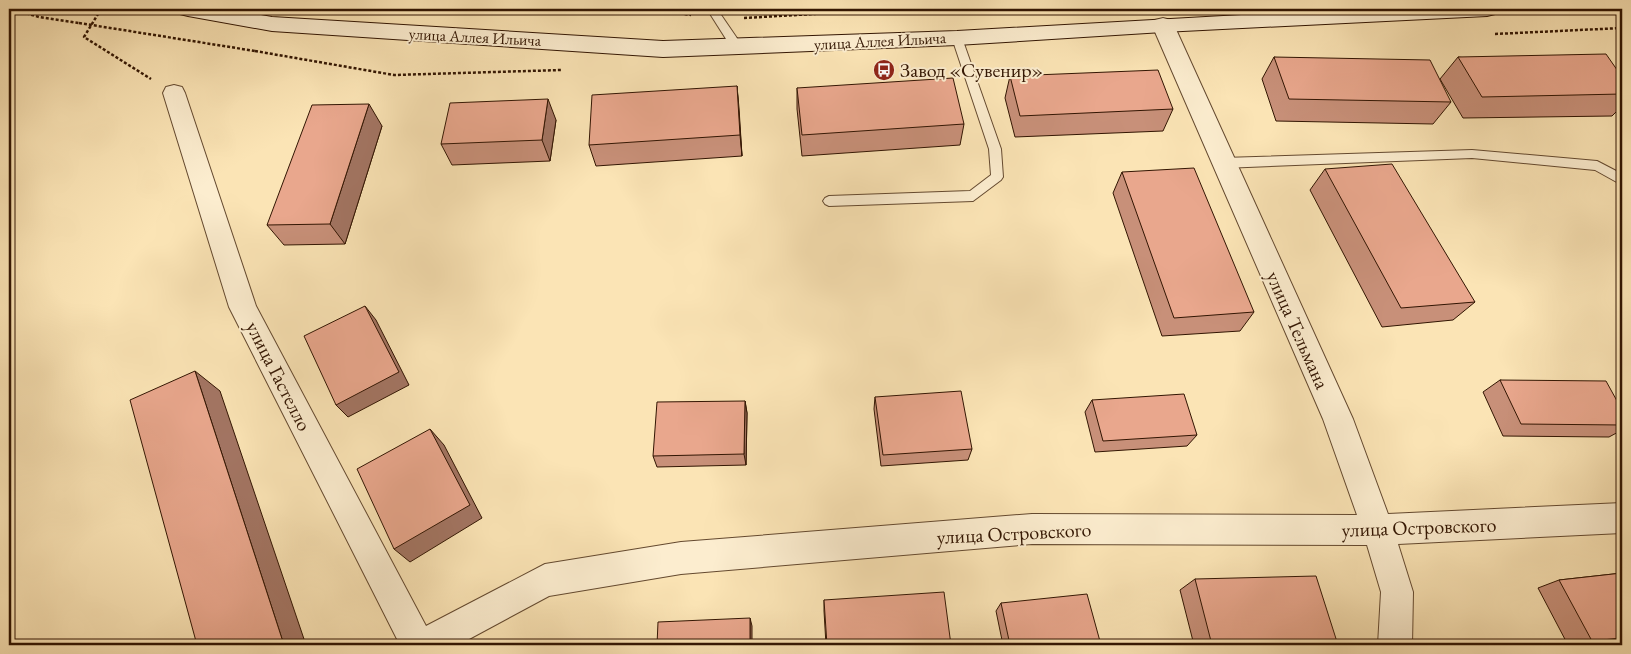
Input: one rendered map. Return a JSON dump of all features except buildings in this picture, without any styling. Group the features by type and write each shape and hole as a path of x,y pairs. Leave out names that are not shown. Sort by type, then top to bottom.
{"street":[{"name":"улица Аллея Ильича","path":"188,9 272,24 663,48 737,47 956,38 1370,11 1487,9"},
{"name":"улица Тельмана","path":"1163,25 1338,419 1378,530 1397,592 1395,645"},
{"name":"улица Гастелло","path":"174,93 243,307 418,645"},
{"name":"улица Островского","path":"426,645 545,580 681,558 1032,529 1378,530 1622,518"}],"lane":[{"path":"712,9 737,47"},
{"path":"829,201 974,196 997,177 995,149 956,38"},
{"path":"1223,162 1472,154 1597,166 1622,180"}],"path":[{"path":"12,9 39,17 255,52"},
{"path":"100,9 84,37 174,93"},
{"path":"650,9 719,20 901,9"}],"place":[{"name":"Завод «Сувенир»","path":"884,70"}]}
